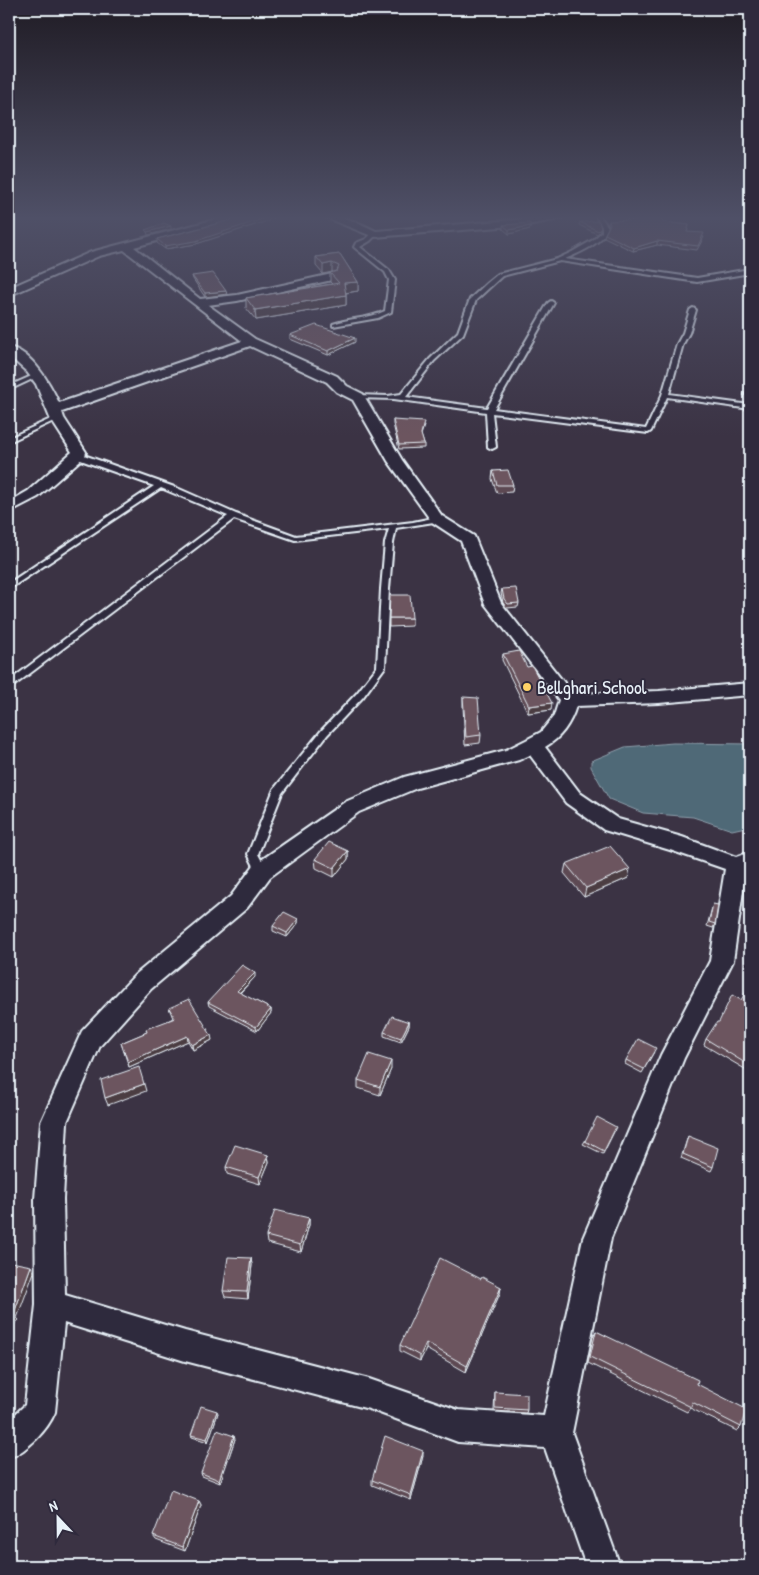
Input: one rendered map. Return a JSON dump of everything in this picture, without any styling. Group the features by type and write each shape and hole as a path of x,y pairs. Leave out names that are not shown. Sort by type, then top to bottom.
{"street":[{"path":"181,290 251,342 332,379 342,389 358,397 395,461 437,519 468,539 492,604 522,639 568,700"},
{"path":"198,303 237,298 275,290"},
{"path":"56,414 61,407 251,342"},
{"path":"9,351 26,362 38,375 48,390 56,414 79,452 78,456 33,494 9,508"},
{"path":"568,700 659,697 750,689"},
{"path":"9,1442 40,1412 52,1304 48,1199 54,1122 91,1039 143,982 239,902 262,871 352,807 411,782 512,755 533,745 548,737 563,718 568,700"},
{"path":"533,745 573,798 611,825 743,863 721,961 673,1055 597,1238 556,1434 603,1566"},
{"path":"52,1304 185,1346 368,1394 458,1426 556,1434"}],"lane":[{"path":"334,325 350,319 383,315 388,312 391,290"},
{"path":"398,398 403,396 432,360 461,333 473,299 483,290"},
{"path":"492,447 490,411 551,304"},
{"path":"358,397 398,398 648,431 665,395 680,344 686,333 693,310"},
{"path":"9,388 38,375"},
{"path":"665,395 750,407"},
{"path":"9,440 56,414"},
{"path":"78,456 160,485 233,516 295,538 413,524 437,519"},
{"path":"9,587 160,485"},
{"path":"9,685 233,516"},
{"path":"262,871 253,854 278,792 324,734 360,695 381,667 385,588 389,542 393,526"}],"path":[{"path":"742,406 750,372"}],"water":[{"path":"673,743 750,744 750,826 732,830 693,817 643,813 609,799 591,767 591,761 625,747"}],"building":[{"path":"202,290 226,291 205,293"},
{"path":"299,290 345,290 346,295 255,310 246,298"},
{"path":"316,325 355,338 328,351 290,335"},
{"path":"393,420 424,422 421,434 424,444 399,445"},
{"path":"508,470 513,485 497,485 493,471"},
{"path":"516,588 519,603 508,604 504,599 502,589"},
{"path":"390,595 410,595 412,618 389,618"},
{"path":"519,651 527,667 532,666 552,703 529,706 503,654"},
{"path":"463,697 478,698 481,735 466,737"},
{"path":"329,842 348,851 334,868 315,859"},
{"path":"610,846 630,869 586,888 566,864"},
{"path":"713,904 718,905 715,924 709,922"},
{"path":"284,912 298,919 287,933 273,926"},
{"path":"750,949 750,963 746,962"},
{"path":"242,965 255,973 237,991 271,1009 256,1027 208,1002"},
{"path":"749,986 750,1043 748,1047 750,1048 750,1066 706,1039 717,1022 719,1022 732,995 741,1000"},
{"path":"189,999 211,1035 192,1045 187,1036 128,1062 121,1043 147,1032 146,1029 175,1018 169,1008"},
{"path":"392,1016 409,1022 401,1038 384,1032"},
{"path":"638,1039 656,1048 644,1069 626,1060"},
{"path":"369,1054 391,1061 380,1087 358,1080"},
{"path":"139,1067 144,1084 105,1098 101,1080"},
{"path":"597,1117 616,1127 604,1151 585,1141"},
{"path":"688,1136 718,1148 713,1167 683,1154"},
{"path":"235,1145 268,1155 259,1177 226,1167"},
{"path":"275,1210 309,1218 300,1245 266,1236"},
{"path":"228,1257 251,1258 247,1292 223,1291"},
{"path":"440,1258 501,1287 467,1366 426,1343 420,1356 400,1345"},
{"path":"11,1262 31,1266 14,1313 15,1315 9,1320 9,1267"},
{"path":"596,1331 698,1380 697,1384 746,1409 741,1427 692,1402 691,1407 590,1357"},
{"path":"495,1392 527,1394 527,1410 495,1408"},
{"path":"201,1406 217,1411 207,1439 191,1435"},
{"path":"217,1430 234,1436 219,1480 201,1473"},
{"path":"385,1436 423,1451 411,1495 372,1480"},
{"path":"171,1490 199,1501 182,1547 153,1536"}],"place":[{"name":"Bellghari School","path":"527,687"}]}
